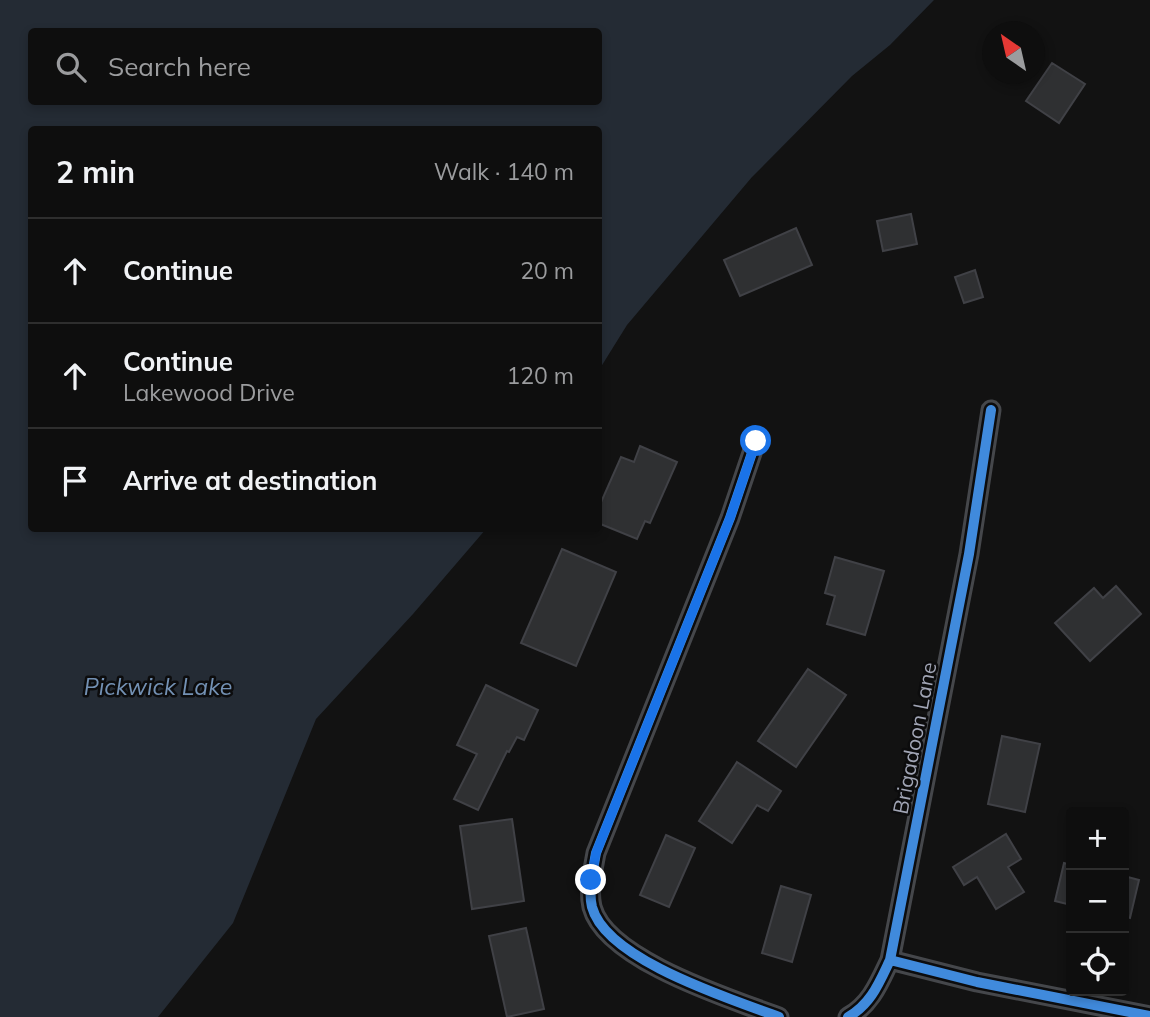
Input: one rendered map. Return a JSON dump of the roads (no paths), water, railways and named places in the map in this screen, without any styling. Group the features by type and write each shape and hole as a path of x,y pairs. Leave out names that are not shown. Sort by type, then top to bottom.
{"street":[{"name":"Brigadoon Lane","path":"848,1017 857,1012 874,993 890,960 969,554 991,410"},
{"path":"756,441 730,518 596,853 591,880 592,908 606,933 628,952 679,977 779,1017"},
{"path":"890,960 977,982 1150,1016"}],"water":[{"name":"Pickwick Lake","path":"0,0 934,0 890,45 852,76 752,177 627,325 602,365 602,126 28,126 28,532 483,532 413,614 316,719 233,923 158,1017 0,1017"}]}
